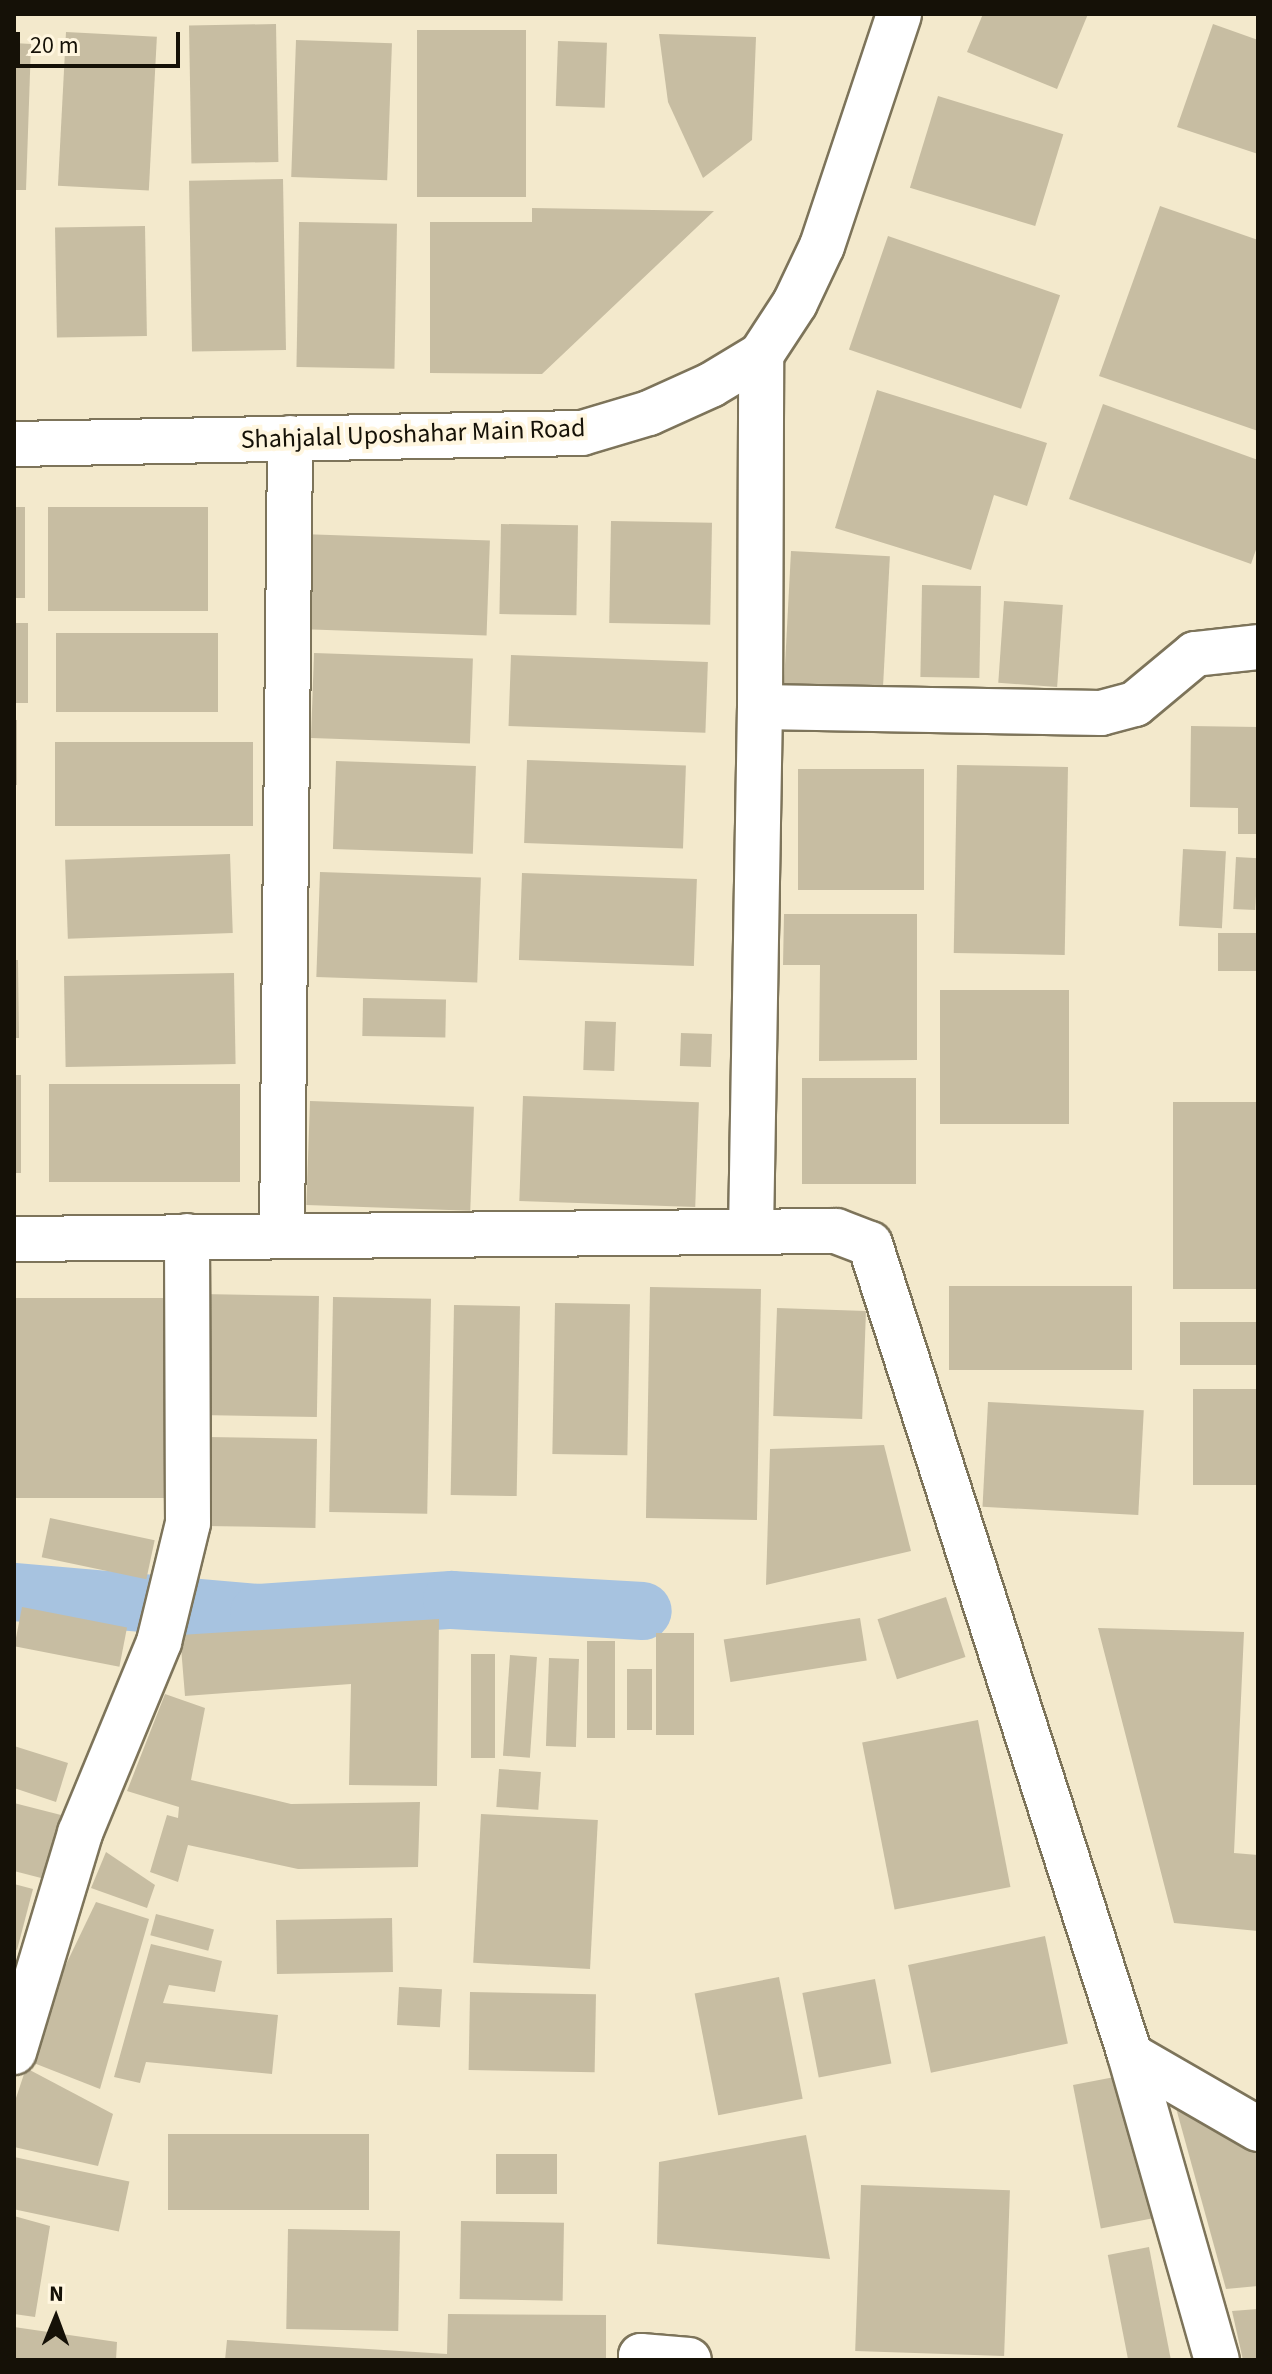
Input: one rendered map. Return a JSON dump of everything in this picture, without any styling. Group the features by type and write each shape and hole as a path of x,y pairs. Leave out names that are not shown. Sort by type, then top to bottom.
{"street":[{"name":"Shahjalal Uposhahar Main Road","path":"14,444 582,433 649,413 711,385 761,355 795,303 822,246 899,14"},
{"path":"751,1232 760,707 761,355"},
{"path":"282,1234 290,438"},
{"path":"760,707 1101,713 1135,704 1195,654 1258,647"},
{"path":"14,1239 836,1231 870,1244 1130,2055 1217,2360"},
{"path":"14,2052 80,1833 159,1642 188,1523 187,1236"},
{"path":"1130,2055 1258,2129"},
{"path":"641,2360 641,2356 689,2360"}],"building":[{"path":"983,14 1088,14 1057,89 967,52"},
{"path":"276,24 278,162 191,163 189,26"},
{"path":"1213,24 1258,40 1258,154 1177,127"},
{"path":"417,30 526,30 526,197 417,197"},
{"path":"66,32 157,37 149,191 58,186"},
{"path":"659,34 756,37 752,140 703,178 668,102"},
{"path":"296,40 392,43 387,180 291,177"},
{"path":"558,41 607,43 605,108 556,106"},
{"path":"14,43 31,44 26,190 14,190"},
{"path":"938,96 1063,134 1035,226 910,188"},
{"path":"283,179 286,350 192,352 189,181"},
{"path":"1160,206 1258,240 1258,431 1099,376"},
{"path":"532,208 714,211 542,374 430,373 430,222 532,222"},
{"path":"299,222 397,224 394,369 296,367"},
{"path":"145,226 147,336 57,338 55,228"},
{"path":"888,236 1060,295 1021,409 849,349"},
{"path":"877,390 1047,443 1027,506 994,495 971,570 835,528"},
{"path":"1103,404 1258,460 1258,544 1251,564 1069,499"},
{"path":"14,507 25,507 25,598 14,598"},
{"path":"48,507 208,507 208,611 48,611"},
{"path":"611,521 712,523 710,625 609,623"},
{"path":"501,524 578,525 576,615 499,614"},
{"path":"301,534 490,541 487,636 298,629"},
{"path":"791,551 890,556 883,694 784,689"},
{"path":"922,585 981,586 979,678 920,677"},
{"path":"1004,601 1063,605 1057,687 998,683"},
{"path":"14,623 28,623 28,703 14,703"},
{"path":"56,633 218,633 218,712 56,712"},
{"path":"314,653 473,659 470,743 311,738"},
{"path":"511,655 708,662 705,733 509,726"},
{"path":"14,720 17,720 17,785 14,785"},
{"path":"1191,726 1258,727 1258,834 1238,834 1238,808 1190,807"},
{"path":"55,742 253,742 253,826 55,826"},
{"path":"527,760 686,766 683,848 524,843"},
{"path":"336,761 476,766 473,854 333,849"},
{"path":"957,765 1068,767 1065,955 954,953"},
{"path":"798,769 924,769 924,890 798,890"},
{"path":"1183,849 1226,851 1222,928 1179,926"},
{"path":"230,854 233,933 68,939 65,860"},
{"path":"1236,857 1258,858 1255,910 1233,909"},
{"path":"320,872 481,878 477,983 316,977"},
{"path":"522,873 697,879 694,966 519,960"},
{"path":"784,914 917,914 917,1060 819,1061 820,965 783,965"},
{"path":"1218,933 1258,933 1258,971 1218,971"},
{"path":"14,960 18,960 19,1038 14,1038"},
{"path":"234,973 236,1064 66,1067 64,976"},
{"path":"940,990 1069,990 1069,1124 940,1124"},
{"path":"363,998 446,999 445,1037 362,1036"},
{"path":"585,1021 616,1022 614,1071 583,1070"},
{"path":"681,1033 712,1034 711,1067 680,1066"},
{"path":"14,1075 21,1075 21,1173 14,1173"},
{"path":"802,1078 916,1078 916,1184 802,1184"},
{"path":"49,1084 240,1084 240,1182 49,1182"},
{"path":"523,1096 699,1102 695,1207 519,1201"},
{"path":"310,1101 474,1107 470,1211 306,1205"},
{"path":"1173,1102 1258,1102 1258,1289 1173,1289"},
{"path":"949,1286 1132,1286 1132,1370 949,1370"},
{"path":"650,1287 761,1289 757,1520 646,1518"},
{"path":"201,1294 319,1296 317,1417 199,1415"},
{"path":"333,1297 431,1299 427,1514 329,1512"},
{"path":"14,1298 166,1298 166,1498 14,1498"},
{"path":"555,1303 630,1304 627,1455 552,1454"},
{"path":"454,1305 520,1306 517,1496 451,1495"},
{"path":"777,1308 866,1311 862,1419 773,1416"},
{"path":"1180,1322 1258,1322 1258,1365 1180,1365"},
{"path":"1193,1389 1258,1389 1258,1485 1193,1485"},
{"path":"988,1402 1144,1410 1138,1515 983,1507"},
{"path":"207,1437 317,1439 315,1528 205,1526"},
{"path":"884,1445 911,1551 766,1585 770,1449"},
{"path":"50,1518 155,1540 146,1579 42,1557"},
{"path":"946,1597 965,1657 897,1679 878,1619"},
{"path":"22,1607 127,1627 119,1667 14,1646"},
{"path":"860,1618 867,1660 730,1682 724,1640"},
{"path":"439,1619 437,1786 349,1785 351,1684 185,1696 180,1635"},
{"path":"1098,1628 1244,1632 1234,1853 1258,1855 1258,1931 1174,1923"},
{"path":"656,1633 694,1633 694,1735 656,1735"},
{"path":"587,1641 615,1641 615,1738 587,1738"},
{"path":"471,1654 495,1654 495,1758 471,1758"},
{"path":"510,1655 537,1657 530,1758 503,1756"},
{"path":"549,1658 579,1659 576,1747 546,1746"},
{"path":"627,1669 652,1669 652,1730 627,1730"},
{"path":"165,1694 205,1708 191,1780 291,1804 420,1802 418,1867 298,1869 188,1845 178,1882 150,1872 167,1815 178,1818 179,1807 127,1791"},
{"path":"978,1720 1010,1887 895,1909 862,1743"},
{"path":"14,1746 68,1763 56,1802 14,1788"},
{"path":"499,1769 541,1772 538,1810 496,1807"},
{"path":"14,1803 61,1815 45,1879 14,1871"},
{"path":"481,1814 598,1820 590,1969 473,1963"},
{"path":"106,1852 155,1885 147,1908 91,1888"},
{"path":"14,1884 33,1889 17,1950 14,1949"},
{"path":"96,1902 149,1919 100,2089 21,2058"},
{"path":"156,1914 214,1930 208,1951 150,1935"},
{"path":"392,1918 393,1972 277,1974 276,1920"},
{"path":"1045,1936 1068,2044 931,2073 908,1965"},
{"path":"151,1944 222,1961 215,1992 169,1985 163,2003 278,2015 272,2074 146,2062 140,2083 114,2077"},
{"path":"779,1977 803,2099 718,2115 695,1993"},
{"path":"875,1979 891,2063 819,2078 802,1993"},
{"path":"399,1987 442,1989 440,2027 397,2025"},
{"path":"470,1992 596,1994 595,2072 469,2070"},
{"path":"26,2068 113,2114 98,2166 14,2147 14,2104"},
{"path":"1125,2075 1153,2218 1101,2228 1073,2085"},
{"path":"1176,2108 1258,2154 1258,2286 1226,2289"},
{"path":"168,2134 369,2134 369,2210 168,2210"},
{"path":"806,2135 830,2259 657,2244 659,2162"},
{"path":"496,2154 557,2154 557,2194 496,2194"},
{"path":"14,2157 129,2182 119,2231 14,2209"},
{"path":"861,2185 1010,2190 1004,2356 855,2351"},
{"path":"14,2216 50,2226 35,2317 14,2314"},
{"path":"461,2221 564,2223 563,2301 460,2299"},
{"path":"288,2229 400,2231 398,2331 286,2329"},
{"path":"1149,2247 1171,2360 1128,2360 1108,2255"},
{"path":"1258,2309 1258,2360 1243,2360 1232,2311"},
{"path":"448,2314 606,2315 606,2360 225,2360 227,2340 447,2354"},
{"path":"14,2327 117,2342 116,2360 14,2360"}],"waterway":[{"path":"14,1592 259,1613 452,1600 643,1611"}]}
